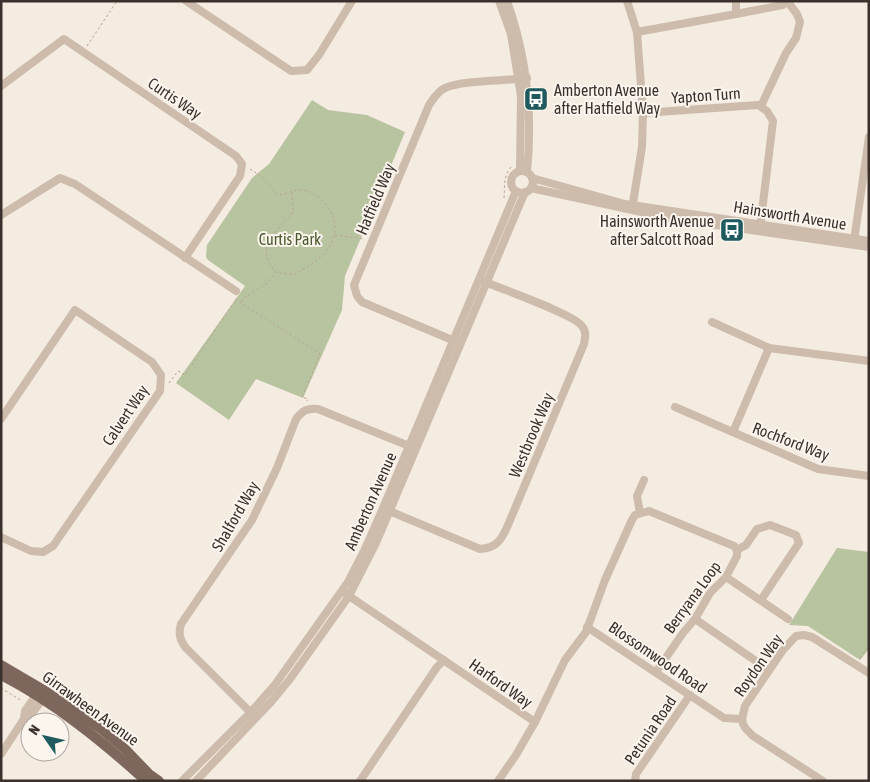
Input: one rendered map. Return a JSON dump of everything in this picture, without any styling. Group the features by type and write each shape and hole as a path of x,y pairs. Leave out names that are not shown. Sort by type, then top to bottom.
{"main road":[{"name":"Girrawheen Avenue","path":"1,665 78,723 146,781"},
{"name":"Girrawheen Avenue","path":"1,675 41,694 101,729 159,781"}],"street":[{"path":"186,1 290,71 307,70 319,55 352,1"},
{"path":"499,1 511,34 529,98 527,173"},
{"path":"507,1 516,27 523,78"},
{"path":"627,1 636,32 643,113 642,147 632,208"},
{"path":"736,1 736,14"},
{"path":"636,32 783,5 787,1 797,14 800,22 796,38 786,53 761,106"},
{"name":"Curtis Way","path":"1,86 64,39 236,156 242,167"},
{"name":"Hatfield Way","path":"457,342 362,302 357,296 354,285 434,97 444,88 456,85 523,78"},
{"name":"Yapton Turn","path":"643,113 758,105 767,111 773,120 760,227"},
{"path":"854,242 869,137"},
{"path":"185,258 240,176 242,167"},
{"name":"Amberton Avenue","path":"196,781 254,715 345,593 358,563 386,510 483,281 516,191 512,186 511,179 514,174 527,173 528,190 483,281"},
{"name":"Hainsworth Avenue","path":"527,173 632,208 674,219 760,227 854,242 869,247"},
{"path":"1,214 60,178 75,184 236,291"},
{"name":"Hainsworth Avenue","path":"516,191 528,190 632,208"},
{"name":"Hainsworth Avenue","path":"854,242 869,241"},
{"name":"Westbrook Way","path":"386,510 480,549 490,548 498,543 503,536 584,344 586,334 583,326 570,317 483,281"},
{"name":"Calvert Way","path":"1,537 31,551 43,552 53,546 160,391 161,375 152,362 75,310 2,416"},
{"path":"712,322 769,348 869,361"},
{"name":"Rochford Way","path":"733,432 769,348"},
{"name":"Rochford Way","path":"675,407 818,470 869,476"},
{"path":"308,408 318,409 412,447"},
{"name":"Shalford Way","path":"254,715 186,648 182,643 179,630 181,624 252,520 277,468 296,419 308,408"},
{"path":"535,722 565,660 586,632 605,580 631,522 635,515 640,513 637,496 644,480"},
{"name":"Berryana Loop","path":"640,513 649,511 734,546 737,550 737,556 726,577 710,593 695,619 656,672"},
{"path":"737,550 746,545 757,529 770,525 796,535 799,544 761,600"},
{"path":"726,577 788,619"},
{"name":"Harford Way","path":"345,593 535,722 498,781"},
{"path":"695,619 769,670"},
{"name":"Blossomwood Road","path":"587,627 724,718 742,719"},
{"name":"Roydon Way","path":"823,781 753,736 746,729 742,719 745,706 790,640 796,636 812,637 869,673"},
{"name":"Harford Way","path":"360,781 437,667 444,660"},
{"path":"25,712 30,704 41,694"},
{"path":"32,712 41,694"},
{"name":"Petunia Road","path":"635,781 636,774 690,695"},
{"name":"Amberton Avenue","path":"182,781 254,715"},
{"path":"1,754 20,725"}],"path":[{"path":"83,52 117,1"},
{"path":"242,167 250,168 261,176 277,194 280,195 298,189 312,192 322,199 329,209 335,224 335,235 326,251 293,275 275,272 266,257 266,247 269,241 284,222 291,217 293,212 292,192"},
{"path":"503,203 505,175 511,167"},
{"path":"335,235 372,240"},
{"path":"240,302 266,283 275,272"},
{"path":"236,291 232,297 320,354 302,397 308,399 306,403 308,408"},
{"path":"160,387 166,386 178,371 185,374 236,300"},
{"path":"854,664 869,646"},
{"path":"1,688 30,704"}],"green space":[{"name":"Curtis Park","path":"312,100 328,110 367,115 405,132 345,276 342,310 303,398 256,379 229,420 176,383 245,286 208,260 206,257 207,245 252,178 269,164"},
{"path":"837,548 869,552 869,649 860,660 808,626 789,625"}],"place":[{"name":"Amberton Avenue after Hatfield Way","path":"536,99"},
{"name":"Hainsworth Avenue after Salcott Road","path":"732,230"}]}
